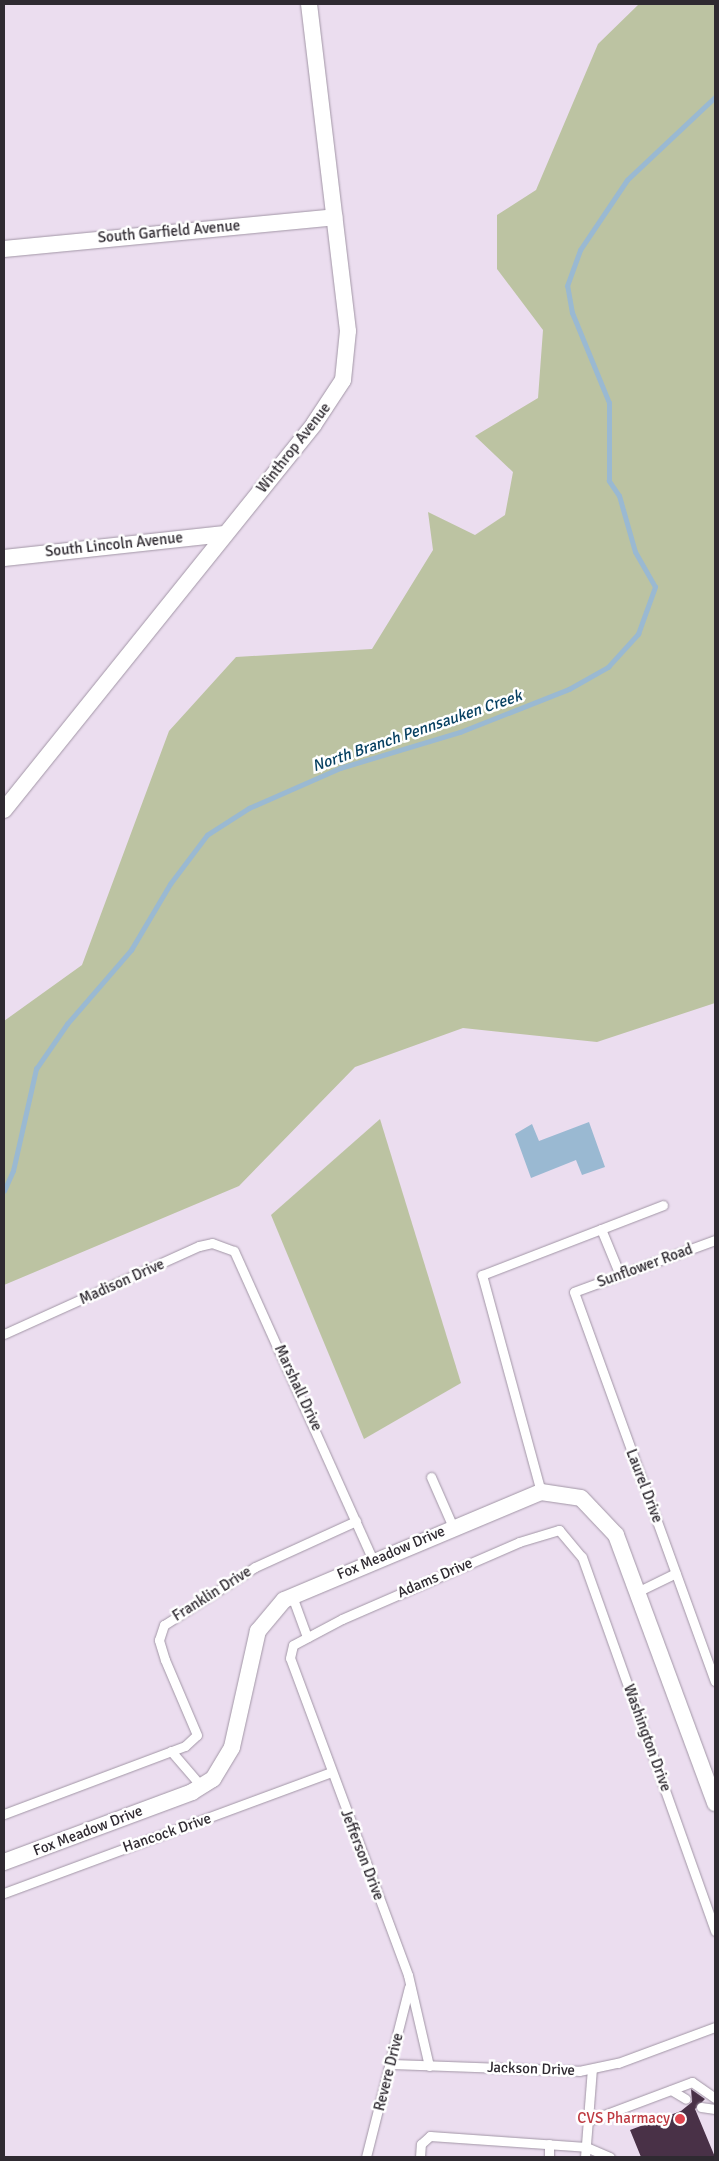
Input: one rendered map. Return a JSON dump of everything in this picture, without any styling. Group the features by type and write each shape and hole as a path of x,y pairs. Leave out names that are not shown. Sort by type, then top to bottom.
{"street":[{"name":"Winthrop Avenue","path":"4,810 325,409 343,380 349,347 309,4"},
{"name":"South Garfield Avenue","path":"4,248 334,218"},
{"name":"South Lincoln Avenue","path":"4,558 225,534"},
{"name":"Fox Meadow Drive","path":"4,1862 202,1787 219,1772 232,1747 258,1631 277,1605 292,1596 373,1561 542,1492 573,1495 600,1514 616,1535 715,1803"}],"lane":[{"path":"542,1492 482,1275 662,1205"},
{"path":"601,1229 620,1275"},
{"name":"Sunflower Road","path":"574,1292 715,1240"},
{"name":"Madison Drive","path":"4,1334 198,1246 212,1243 238,1256"},
{"name":"Marshall Drive","path":"238,1256 356,1521"},
{"name":"Laurel Drive","path":"574,1292 715,1681"},
{"path":"431,1478 453,1527"},
{"path":"356,1521 373,1561"},
{"name":"Franklin Drive","path":"4,1814 171,1751 197,1735 165,1660 159,1640 164,1625 255,1567 356,1521"},
{"name":"Adams Drive","path":"293,1645 307,1637 541,1533 559,1530 577,1546"},
{"name":"Washington Drive","path":"577,1546 715,1931"},
{"path":"637,1592 676,1573"},
{"path":"292,1596 307,1637"},
{"name":"Jefferson Drive","path":"293,1645 293,1672 409,1987 429,2066"},
{"path":"171,1751 202,1787"},
{"name":"Hancock Drive","path":"4,1893 331,1772"},
{"name":"Revere Drive","path":"366,2157 392,2064 409,1987"},
{"name":"Jackson Drive","path":"392,2064 550,2073 592,2069 715,2027"},
{"path":"585,2157 592,2069"},
{"path":"588,2121 692,2082 715,2098"},
{"path":"671,2090 686,2099"},
{"path":"701,2106 715,2109"},
{"path":"420,2157 420,2144 430,2136 586,2147 610,2157"},
{"path":"549,2157 550,2144"}],"green space":[{"path":"639,4 715,4 715,1003 597,1042 463,1028 355,1067 239,1186 4,1285 4,1021 82,965 169,731 236,657 372,649 433,550 428,512 475,535 505,515 513,472 475,436 538,398 543,330 497,269 497,215 536,190 598,44"},
{"path":"380,1119 461,1383 364,1439 271,1215"}],"water":[{"path":"589,1122 605,1167 582,1175 576,1160 531,1178 515,1134 532,1124 539,1141"}],"building":[{"name":"CVS Pharmacy","path":"691,2089 705,2099 695,2109 715,2157 641,2157 630,2130 681,2111 692,2102"}],"waterway":[{"name":"North Branch Pennsauken Creek","path":"4,1191 13,1171 36,1069 67,1024 131,950 170,884 207,835 249,808 340,768 460,732 569,689 608,667 638,634 655,587 635,552 619,496 609,481 609,403 572,313 567,286 580,250 627,180 715,97"}],"place":[{"name":"CVS Pharmacy","path":"680,2119"}]}
